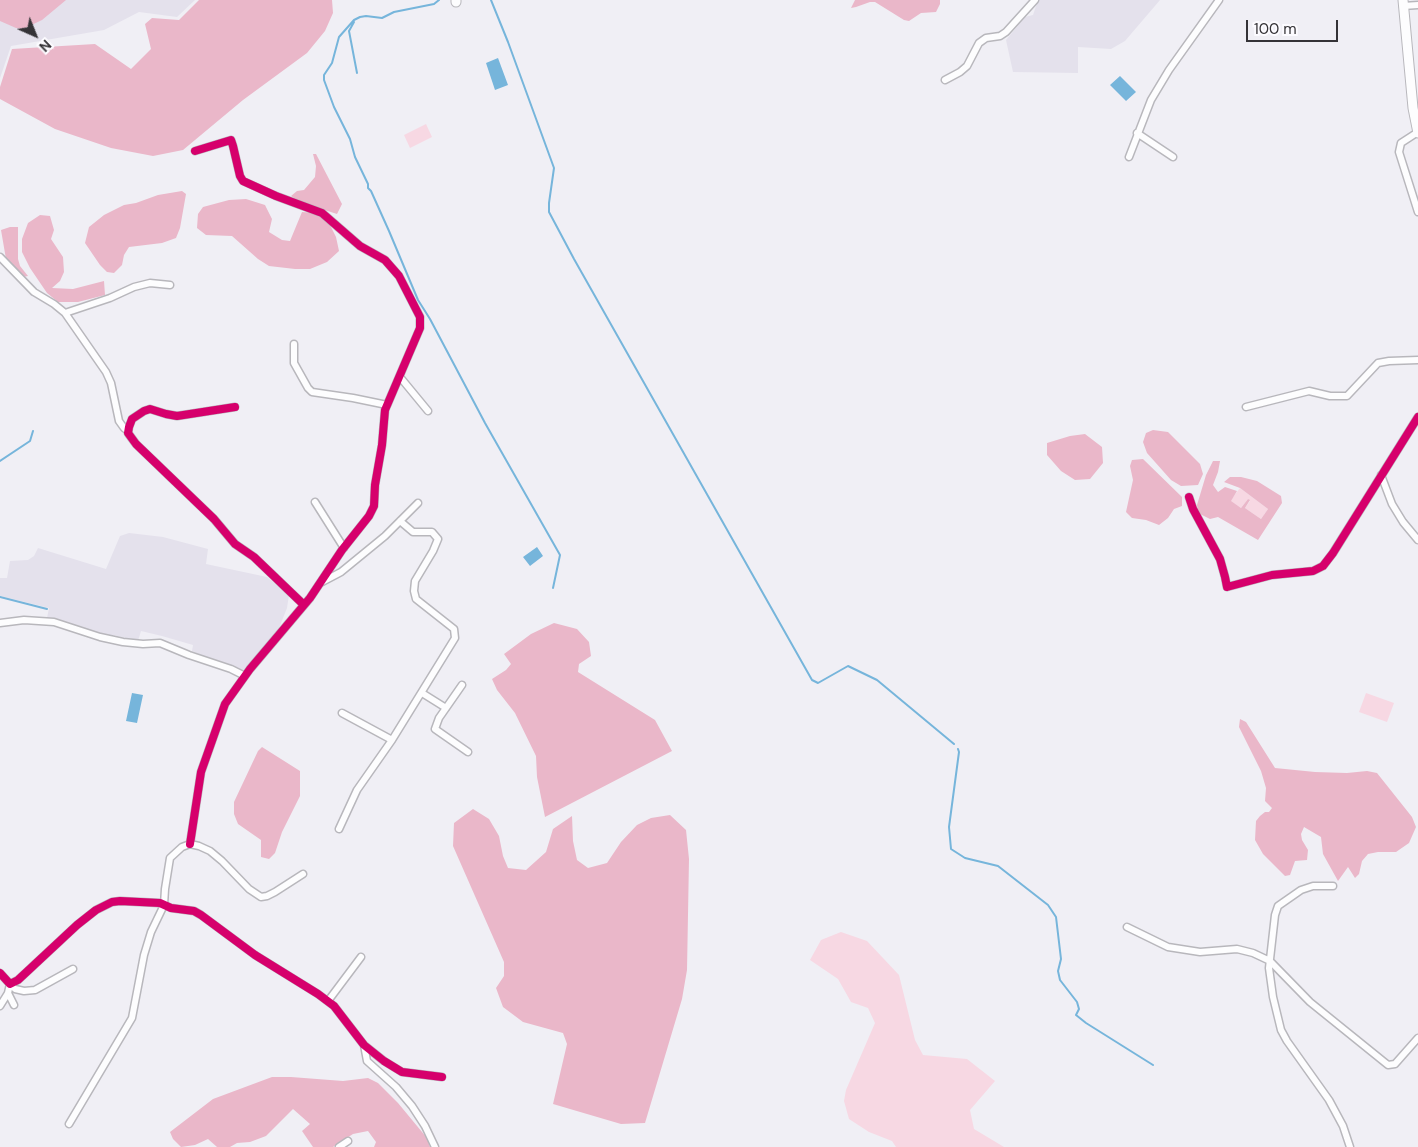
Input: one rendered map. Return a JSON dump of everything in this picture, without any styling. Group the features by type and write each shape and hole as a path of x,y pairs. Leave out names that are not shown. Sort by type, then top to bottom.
{"street":[{"path":"945,80 967,66 979,43 986,38 1000,36 1006,32 1035,0"},
{"path":"1129,158 1151,100 1169,70 1219,0"},
{"path":"1418,5 1403,3 1418,133 1401,143 1399,152 1418,212"},
{"path":"1137,133 1173,157"},
{"path":"190,844 201,772 225,704 245,676 304,605 369,516 374,506 375,485 382,445 383,419 420,328 420,318 400,276 385,260 360,246 322,212 276,196 243,180 240,176 234,146 230,140 195,151"},
{"path":"0,257 34,292 65,313 106,372 111,383 119,421 128,431 130,438 214,519 234,544 254,557 304,605"},
{"path":"65,313 110,298 134,287 150,283 170,285"},
{"path":"294,344 294,363 312,392 354,398 387,406"},
{"path":"1246,407 1309,391 1330,396 1347,396 1378,363 1418,360"},
{"path":"400,377 428,411"},
{"path":"128,431 132,419 150,409 177,416 235,407"},
{"path":"1189,497 1193,509 1220,559 1227,587 1272,575 1304,573 1323,566 1418,417"},
{"path":"1381,475 1392,504 1403,522 1418,540"},
{"path":"314,502 344,548"},
{"path":"320,582 341,572 386,536 418,503"},
{"path":"339,829 357,790 422,693 456,634 450,625 416,599 414,591 415,581 438,543 438,539 432,532 413,532 400,521"},
{"path":"0,624 24,620 54,622 100,637 123,642 160,643 245,676"},
{"path":"462,685 439,718 435,729 468,752"},
{"path":"422,693 446,708"},
{"path":"342,713 392,740"},
{"path":"69,1124 132,1018 144,955 151,932 164,905 170,858 182,847 190,844 200,846 210,851 222,861 249,889 261,897 275,892 302,874"},
{"path":"1333,886 1313,886 1307,888 1278,906 1275,915 1270,961 1270,981 1281,1030 1291,1048 1329,1100 1343,1126 1350,1147"},
{"path":"10,984 18,980 77,925 96,910 112,902 120,901 160,903 171,908 194,911 201,915 255,955 328,1001 364,1045 384,1061 402,1072 442,1077"},
{"path":"1127,927 1168,947 1200,952 1237,949 1253,953 1270,961 1310,1002 1388,1066 1395,1064 1418,1038"},
{"path":"328,1001 361,957"},
{"path":"0,973 6,982 15,989 24,991 35,990 73,969"},
{"path":"0,1006 8,993 10,984"},
{"path":"8,993 14,1005"},
{"path":"364,1045 366,1061 392,1082 412,1106 425,1126 435,1147"},
{"path":"339,1147 348,1141"}],"shaded area":[{"path":"0,0 195,0 177,17 139,12 104,30 11,46 0,78"},
{"path":"0,0 66,0 42,20 23,29 0,21"},
{"path":"199,0 332,0 333,13 325,31 307,53 243,100 183,150 153,156 111,148 55,129 0,99 0,87 12,49 95,44 131,69 151,49 145,24 152,18 179,20"},
{"path":"855,0 940,0 940,4 936,12 921,13 909,21 904,20 875,2 851,8"},
{"path":"1038,0 1160,0 1125,41 1111,49 1078,47 1078,73 1013,72 1006,40 1025,17 1033,15"},
{"path":"426,124 432,137 410,148 404,135"},
{"path":"313,154 316,154 342,204 337,214 300,202 291,196 297,191 304,190 315,177 316,166"},
{"path":"182,191 186,194 180,228 176,238 162,243 129,247 124,255 122,265 114,273 107,272 100,265 85,243 89,227 104,215 124,205 158,195"},
{"path":"246,199 265,205 272,219 269,232 282,240 290,241 302,212 316,213 326,217 336,237 339,251 327,262 310,269 269,266 232,236 206,235 197,228 198,214 203,207 229,200"},
{"path":"40,215 50,216 54,230 51,239 63,257 64,272 60,281 52,288 73,289 104,281 105,295 78,302 58,302 47,293 22,252 22,239 28,223"},
{"path":"18,227 18,259 20,266 28,276 23,277 6,259 1,230"},
{"path":"1153,430 1168,432 1200,464 1203,474 1198,485 1181,486 1171,480 1147,453 1143,442 1146,433"},
{"path":"1085,434 1102,447 1103,463 1090,479 1075,480 1061,471 1047,455 1047,443 1070,436"},
{"path":"1143,459 1182,497 1182,506 1174,509 1168,518 1159,525 1146,520 1132,518 1126,512 1133,480 1130,466 1132,460"},
{"path":"1213,461 1220,461 1213,485 1218,492 1225,487 1237,491 1231,501 1241,508 1248,499 1250,500 1245,508 1261,519 1268,509 1240,488 1224,482 1230,477 1241,477 1257,481 1281,496 1282,503 1258,540 1218,517 1210,519 1198,513 1197,505 1206,475"},
{"path":"1240,488 1268,509 1261,519 1245,508 1250,501 1248,499 1241,508 1230,501"},
{"path":"129,533 163,537 208,549 206,564 267,577 289,595 287,608 279,628 249,666 241,672 192,651 193,645 141,631 138,641 80,628 47,618 49,608 0,596 0,578 7,578 10,561 28,560 34,556 38,548 106,569 120,536"},
{"path":"554,623 577,629 589,642 591,656 579,664 578,672 655,720 672,751 545,817 537,777 536,756 515,713 497,690 492,679 506,670 511,664 504,654 531,634"},
{"path":"1366,693 1394,703 1387,722 1359,712"},
{"path":"1240,719 1246,722 1275,768 1315,772 1347,773 1367,771 1377,773 1412,817 1416,827 1409,843 1396,852 1368,854 1362,861 1359,874 1355,878 1348,867 1338,881 1323,854 1321,837 1304,827 1301,834 1308,850 1307,860 1295,861 1290,875 1285,876 1263,854 1255,840 1256,821 1272,808 1265,801 1266,788 1261,771 1239,727"},
{"path":"262,747 300,771 300,796 282,832 275,853 269,859 261,857 261,840 238,824 234,814 234,802 258,751"},
{"path":"473,809 489,819 499,836 503,856 508,868 526,870 546,852 553,829 572,816 573,841 577,860 588,868 607,863 621,842 637,825 651,818 670,815 686,830 689,859 687,970 682,999 645,1123 621,1124 553,1104 567,1044 563,1033 523,1022 503,1007 496,988 504,976 504,962 453,846 454,823"},
{"path":"841,932 867,941 899,975 915,1040 923,1055 967,1059 995,1081 970,1110 974,1129 1004,1147 896,1147 892,1141 869,1132 849,1119 844,1101 846,1090 875,1023 868,1008 851,1002 838,979 810,960 821,940"},
{"path":"272,1077 343,1081 368,1078 378,1083 398,1103 427,1138 430,1147 374,1147 376,1142 368,1131 353,1134 333,1147 313,1147 302,1131 310,1124 293,1109 266,1136 250,1142 237,1143 230,1147 217,1147 208,1139 195,1145 181,1147 173,1139 170,1132 213,1099"}],"water":[{"path":"498,58 508,85 495,90 486,63"},
{"path":"1120,76 1136,92 1126,101 1110,85"},
{"path":"537,547 543,556 530,566 523,557"},
{"path":"132,693 143,695 137,723 126,721"}],"waterway":[{"path":"439,0 434,4 394,12 382,18 366,16 354,20 339,37 332,63 324,75 324,80 334,107 350,139 355,157 368,184 368,188 389,231 418,300 560,555 553,588"},
{"path":"491,0 554,168 549,212 812,680 818,683 848,666 877,680 954,744"},
{"path":"354,22 349,31 357,73"},
{"path":"0,461 30,441 33,431"},
{"path":"0,597 47,609"},
{"path":"958,749 949,827 951,849 965,858 998,866 1048,905 1056,917 1061,959 1058,971 1060,980 1077,1002 1079,1009 1076,1015 1153,1065"}],"cycle path":[{"path":"190,844 201,772 225,704 250,669 310,598 342,550 369,516 374,506 385,410 420,328 420,317 399,276 385,260 360,246 322,213 276,196 243,181 231,140 195,151"},
{"path":"235,407 177,416 150,409 132,419 128,433 136,444 214,519 235,544 254,557 304,605"},
{"path":"1189,497 1193,509 1220,559 1227,587 1272,575 1313,571 1323,566 1333,553 1418,417"},
{"path":"0,973 10,984 18,980 77,925 96,910 112,902 160,903 171,908 194,911 201,915 255,955 318,994 334,1006 364,1045 384,1061 402,1072 442,1077"}]}
